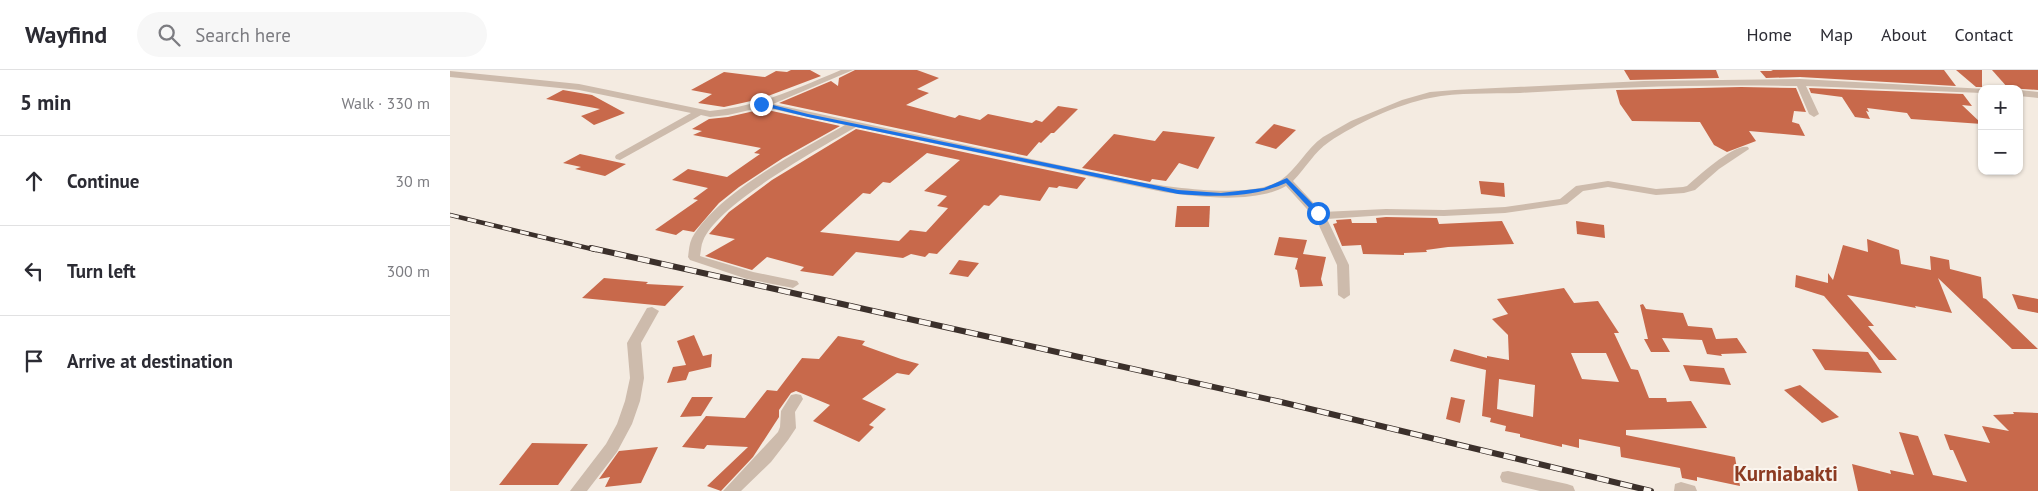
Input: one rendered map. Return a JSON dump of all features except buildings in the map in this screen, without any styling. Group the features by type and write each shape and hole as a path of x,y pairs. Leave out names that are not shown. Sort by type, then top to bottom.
{"street":[{"path":"450,74 472,73 579,87 699,112 723,114 761,104 849,70"},
{"path":"761,104 1178,192 1221,195 1266,190 1287,180 1295,174 1318,146 1329,137 1388,110 1430,95 1659,82 1800,82 1978,90"},
{"path":"1800,82 1814,114"},
{"path":"2023,93 2038,95"},
{"path":"620,157 699,112"},
{"path":"793,284 752,276 699,260 694,257 693,251 696,240 718,214 751,187 787,163 854,124"},
{"path":"1320,216 1386,212 1444,213 1504,210 1563,202 1580,188 1608,184 1656,192 1684,190 1691,188 1715,166 1744,149"},
{"path":"1287,180 1320,216 1343,264 1344,295"},
{"path":"578,491 620,435 635,393 638,361 634,343 652,311"},
{"path":"731,491 765,458 783,436 788,428 788,411 796,399"},
{"path":"1508,476 1567,491"}],"railway":[{"path":"450,215 596,250"},
{"path":"591,248 1281,402 1651,491"}],"district":[{"name":"Kurniabakti","path":"1786,473"}],"route":[{"path":"761,104 808,116 1178,192 1221,195 1266,190 1287,180 1318,213"}]}
